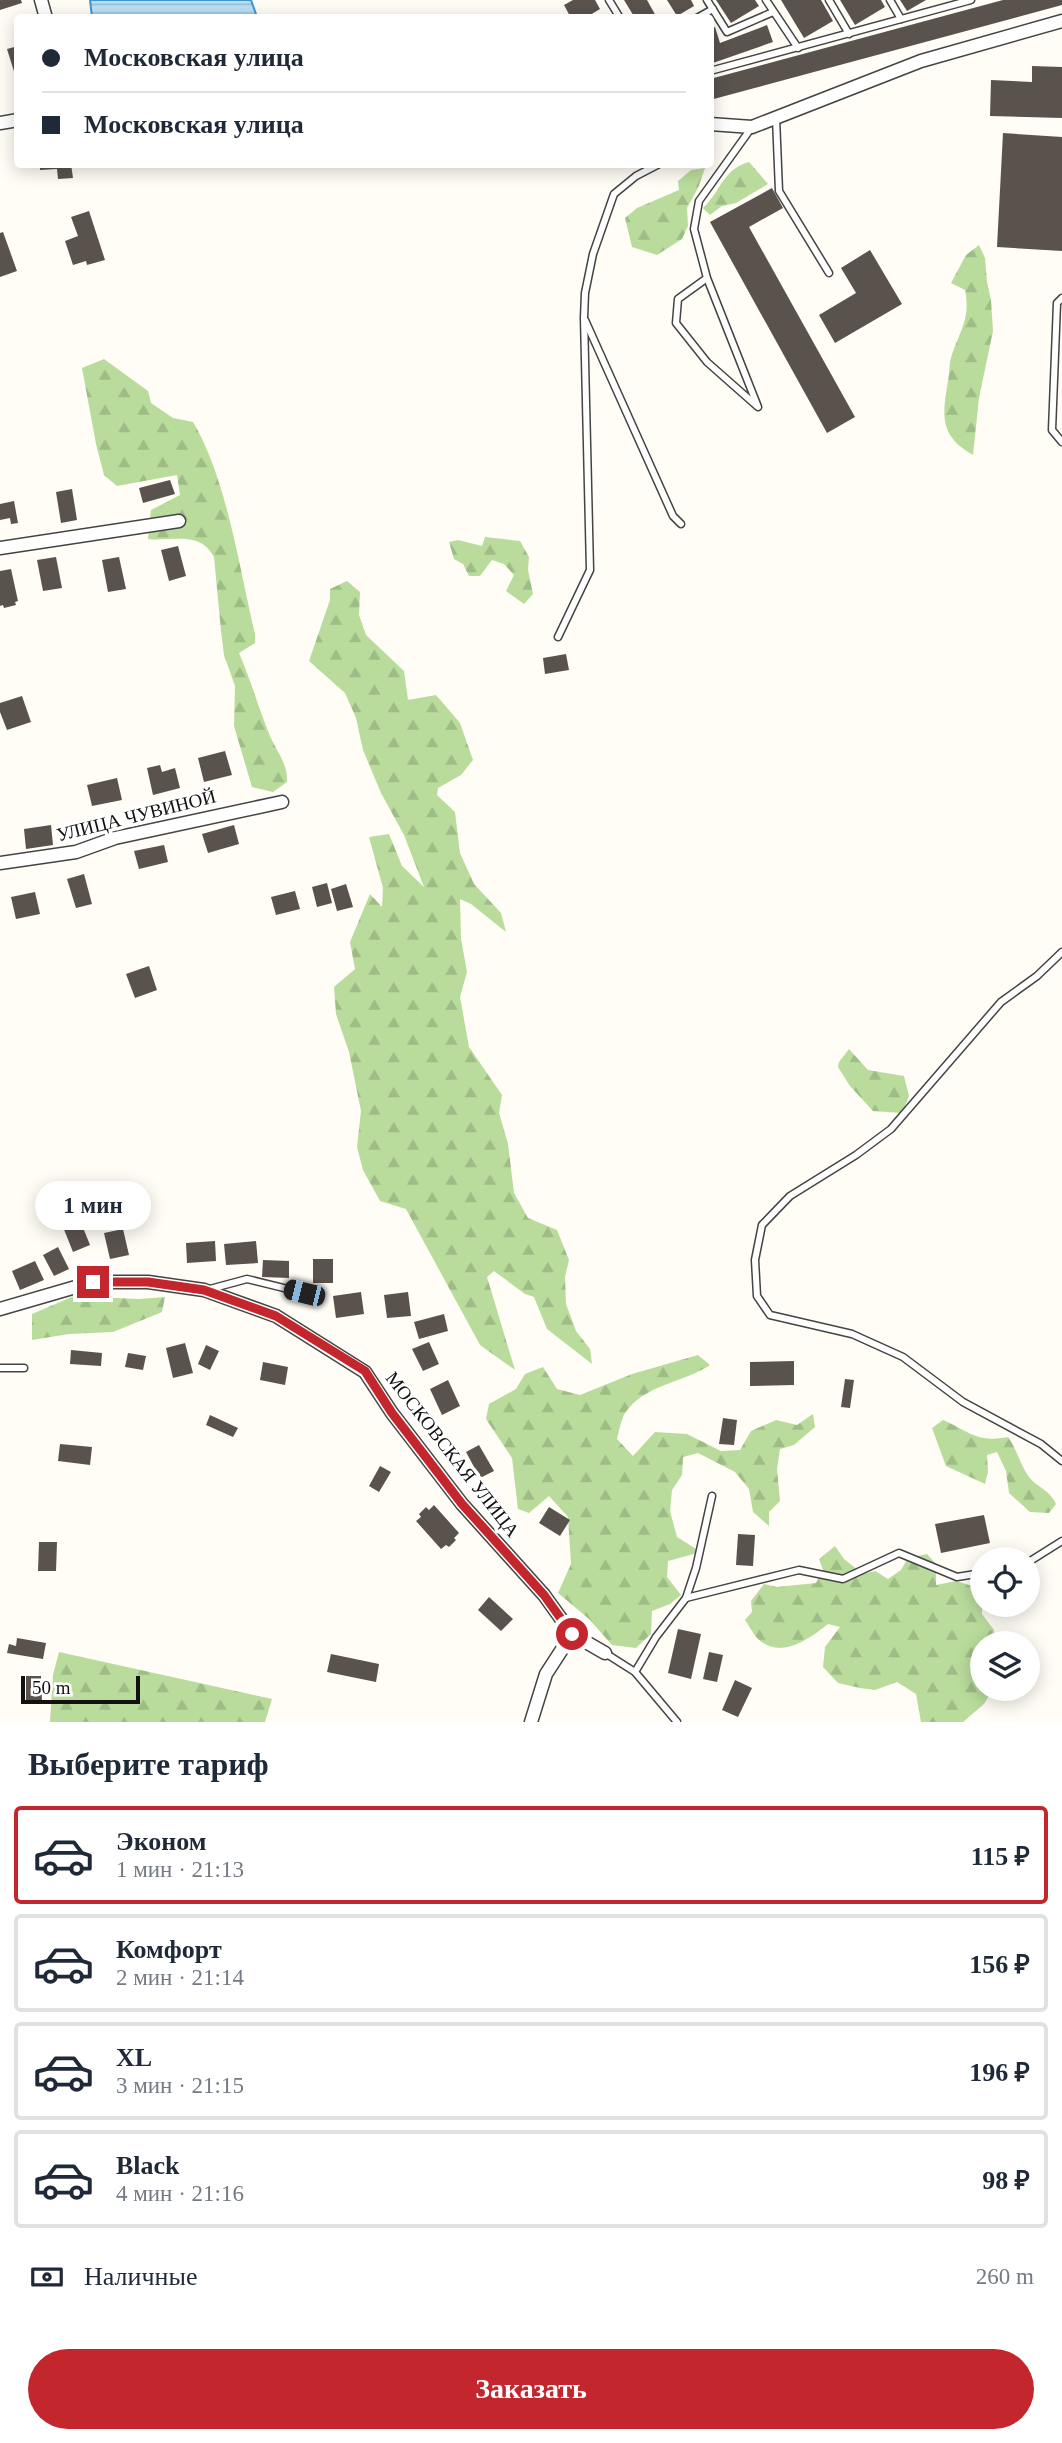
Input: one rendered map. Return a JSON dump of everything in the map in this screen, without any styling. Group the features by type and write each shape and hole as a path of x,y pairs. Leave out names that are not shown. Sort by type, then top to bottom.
{"street":[{"path":"714,124 752,127 921,61 1062,21"},
{"path":"0,548 179,521"},
{"name":"УЛИЦА ЧУВИНОЙ","path":"0,863 76,852 115,838 282,802"},
{"name":"МОСКОВСКАЯ УЛИЦА","path":"0,1309 93,1282 148,1282 204,1290 276,1316 365,1371 392,1413 462,1504 544,1595 572,1634"},
{"path":"531,1722 546,1674 572,1634 605,1653"}],"lane":[{"path":"707,0 727,32 774,12"},
{"path":"766,0 798,48"},
{"path":"829,0 849,34"},
{"path":"890,0 901,19"},
{"path":"714,70 849,34 953,2 971,0"},
{"path":"704,14 713,9"},
{"path":"776,118 779,191 829,273"},
{"path":"708,278 678,299 677,323 707,362 758,407 708,278 694,229 699,201 752,127"},
{"path":"558,636 590,570 585,293 593,254 614,194 636,176 651,168"},
{"path":"1062,298 1057,303 1052,430 1062,442"},
{"path":"584,318 597,341 673,516 681,524"},
{"path":"1062,952 1037,976 1000,1002 891,1129 856,1155 790,1196 762,1225 755,1260 757,1296 770,1315 852,1334 903,1357 963,1402 1041,1444 1062,1461"},
{"path":"204,1290 247,1279 304,1293"},
{"path":"0,1368 24,1368"},
{"path":"635,1672 656,1637 686,1598 696,1568 712,1496"},
{"path":"1040,1555 1062,1541"},
{"path":"686,1598 799,1570 843,1579 899,1553 957,1577 970,1575"},
{"path":"605,1653 635,1672 677,1722"}],"green space":[{"path":"749,162 768,184 736,203 722,206 710,215 703,208 733,170"},
{"path":"705,168 687,208 688,226 682,239 657,255 632,247 625,218 637,208 679,190 678,181 691,170"},
{"path":"979,245 985,258 993,331 979,398 973,455 961,447 947,430 944,410 950,360 966,309 965,290 951,283 966,255"},
{"path":"104,359 148,391 151,403 173,418 193,422 215,470 231,525 255,634 255,643 239,653 287,776 287,782 273,792 252,787 234,726 235,686 224,655 214,557 201,543 193,540 148,539 151,510 180,495 177,475 117,486 104,475 82,368"},
{"path":"485,537 520,541 529,557 528,570 533,594 524,604 506,591 514,575 504,564 492,560 480,576 469,576 463,564 454,559 449,542 458,540 482,546"},
{"path":"347,581 360,592 359,615 366,635 404,671 408,700 436,695 460,723 473,760 461,775 438,788 437,795 455,812 460,853 474,884 501,913 506,932 471,904 460,899 461,939 467,972 460,997 469,1047 502,1095 499,1113 508,1144 514,1193 528,1218 557,1230 569,1260 565,1277 566,1304 576,1331 590,1349 592,1364 547,1329 534,1297 525,1294 494,1271 487,1277 515,1370 480,1345 406,1209 380,1201 363,1170 357,1147 361,1111 349,1052 336,1014 334,987 355,969 350,942 370,894 382,907 383,888 369,837 389,834 402,866 424,887 404,835 381,793 363,750 356,718 345,693 309,661 330,600 330,589"},
{"path":"849,1049 868,1070 904,1076 909,1096 902,1113 873,1111 850,1086 838,1067"},
{"path":"74,1296 139,1299 165,1297 162,1312 113,1332 69,1334 32,1340 32,1314"},
{"path":"698,1355 710,1365 643,1396 625,1413 617,1439 633,1456 655,1432 687,1434 721,1451 740,1450 751,1431 776,1420 797,1425 813,1414 815,1427 794,1445 780,1449 777,1469 780,1501 769,1512 769,1526 753,1512 749,1489 735,1472 698,1453 683,1457 682,1475 672,1490 670,1511 677,1537 701,1552 668,1561 667,1577 681,1595 670,1604 652,1611 651,1634 636,1648 612,1645 589,1619 558,1593 571,1564 568,1517 549,1496 529,1513 518,1509 512,1458 486,1419 489,1404 516,1389 525,1374 543,1367 557,1389 580,1395 632,1374"},
{"path":"943,1420 981,1437 1008,1437 1029,1477 1050,1495 1056,1504 1049,1513 1030,1512 1009,1493 1006,1471 997,1452 987,1455 988,1472 985,1484 946,1466 932,1428"},
{"path":"835,1546 844,1559 863,1574 875,1571 888,1579 901,1570 908,1558 927,1554 936,1564 936,1585 956,1581 970,1585 970,1617 984,1617 994,1630 970,1631 970,1701 986,1701 984,1704 963,1722 921,1722 916,1694 897,1682 875,1690 860,1688 838,1683 823,1667 825,1647 840,1627 828,1624 804,1641 785,1647 776,1648 758,1639 745,1620 752,1612 751,1601 764,1584 777,1587 816,1583 823,1570 819,1559"},
{"path":"59,1652 272,1699 265,1722 50,1722 53,1675"}],"water":[{"path":"90,0 251,0 256,14 92,14"}],"building":[{"path":"0,0 21,0 22,3 0,10"},
{"path":"573,0 595,0 600,9 592,14 569,14 564,5"},
{"path":"624,0 647,0 655,14 633,14"},
{"path":"667,0 691,0 694,6 676,14"},
{"path":"716,0 755,0 759,6 731,23"},
{"path":"781,0 821,0 833,21 804,38"},
{"path":"840,0 881,0 885,7 855,25"},
{"path":"900,0 926,0 907,11"},
{"path":"1003,0 1062,0 1062,5 714,99 714,78"},
{"path":"767,25 773,42 714,63 714,27 720,43"},
{"path":"14,47 14,71 7,49"},
{"path":"1032,66 1062,67 1062,118 990,116 991,80 1032,82"},
{"path":"1003,133 1062,137 1062,251 997,247"},
{"path":"72,168 73,178 58,179 57,169 40,170"},
{"path":"772,188 783,208 749,227 855,417 827,433 710,222"},
{"path":"89,211 105,260 87,265 86,261 73,265 65,241 78,236 71,217"},
{"path":"3,232 17,271 0,277 0,233"},
{"path":"870,250 902,304 835,343 819,315 856,293 841,268"},
{"path":"170,480 175,494 143,503 139,488"},
{"path":"72,489 77,520 61,523 56,492"},
{"path":"14,501 18,523 11,524 10,518 0,520 0,504"},
{"path":"178,546 186,576 169,581 161,550"},
{"path":"56,557 62,588 43,591 37,560"},
{"path":"119,557 126,589 108,592 102,560"},
{"path":"11,569 18,601 15,602 16,605 4,608 3,605 0,606 0,571"},
{"path":"566,654 569,670 545,674 543,658"},
{"path":"22,696 31,722 7,730 0,712 0,703"},
{"path":"225,751 232,775 204,782 198,758"},
{"path":"160,765 162,772 175,768 180,788 153,795 147,768"},
{"path":"117,778 122,800 92,806 87,785"},
{"path":"51,825 53,845 26,849 24,829"},
{"path":"234,825 239,844 208,853 202,834"},
{"path":"164,845 168,862 139,869 134,851"},
{"path":"84,874 92,904 76,908 67,879"},
{"path":"327,883 332,903 317,907 312,887"},
{"path":"346,884 353,907 337,911 331,889"},
{"path":"295,891 300,909 276,915 271,897"},
{"path":"35,892 40,914 16,919 11,897"},
{"path":"149,966 157,990 135,998 126,974"},
{"path":"76,1210 90,1245 73,1252 59,1217"},
{"path":"123,1229 129,1255 110,1259 104,1233"},
{"path":"215,1241 216,1261 187,1263 186,1243"},
{"path":"256,1241 258,1263 226,1265 224,1244"},
{"path":"58,1247 69,1269 54,1276 43,1255"},
{"path":"313,1259 333,1259 333,1283 313,1283"},
{"path":"263,1260 289,1261 289,1278 262,1277"},
{"path":"35,1261 44,1280 20,1290 12,1271"},
{"path":"361,1292 364,1314 336,1318 333,1296"},
{"path":"408,1292 411,1316 387,1318 384,1295"},
{"path":"444,1314 448,1331 419,1339 414,1322"},
{"path":"429,1342 439,1364 423,1371 412,1349"},
{"path":"185,1343 193,1373 173,1378 166,1348"},
{"path":"206,1345 219,1351 210,1370 198,1364"},
{"path":"71,1350 102,1353 101,1366 70,1364"},
{"path":"128,1353 146,1356 143,1370 125,1367"},
{"path":"794,1361 794,1385 750,1386 750,1362"},
{"path":"263,1362 288,1367 285,1385 260,1380"},
{"path":"845,1379 854,1380 850,1408 841,1407"},
{"path":"448,1380 460,1406 442,1415 430,1389"},
{"path":"210,1415 238,1428 233,1437 206,1425"},
{"path":"723,1418 737,1420 734,1445 719,1444"},
{"path":"60,1444 92,1447 90,1465 58,1461"},
{"path":"479,1445 494,1471 480,1478 466,1452"},
{"path":"380,1466 391,1472 379,1492 369,1486"},
{"path":"434,1505 459,1533 449,1547 446,1545 441,1549 416,1521 426,1507 429,1510"},
{"path":"549,1507 570,1520 560,1536 539,1523"},
{"path":"984,1515 990,1543 941,1553 935,1524"},
{"path":"738,1534 755,1535 753,1566 736,1565"},
{"path":"39,1542 57,1542 56,1571 38,1571"},
{"path":"489,1597 513,1619 501,1631 478,1610"},
{"path":"678,1629 701,1634 691,1679 668,1673"},
{"path":"17,1638 46,1643 43,1659 7,1653 9,1644 16,1646"},
{"path":"709,1652 723,1655 717,1682 703,1679"},
{"path":"331,1654 379,1664 376,1682 327,1672"},
{"path":"26,1676 41,1676 42,1702 26,1702"},
{"path":"735,1680 752,1688 738,1717 722,1710"}],"route":[{"path":"93,1282 148,1282 204,1290 276,1316 365,1371 392,1413 462,1504 544,1595 572,1634"}]}
